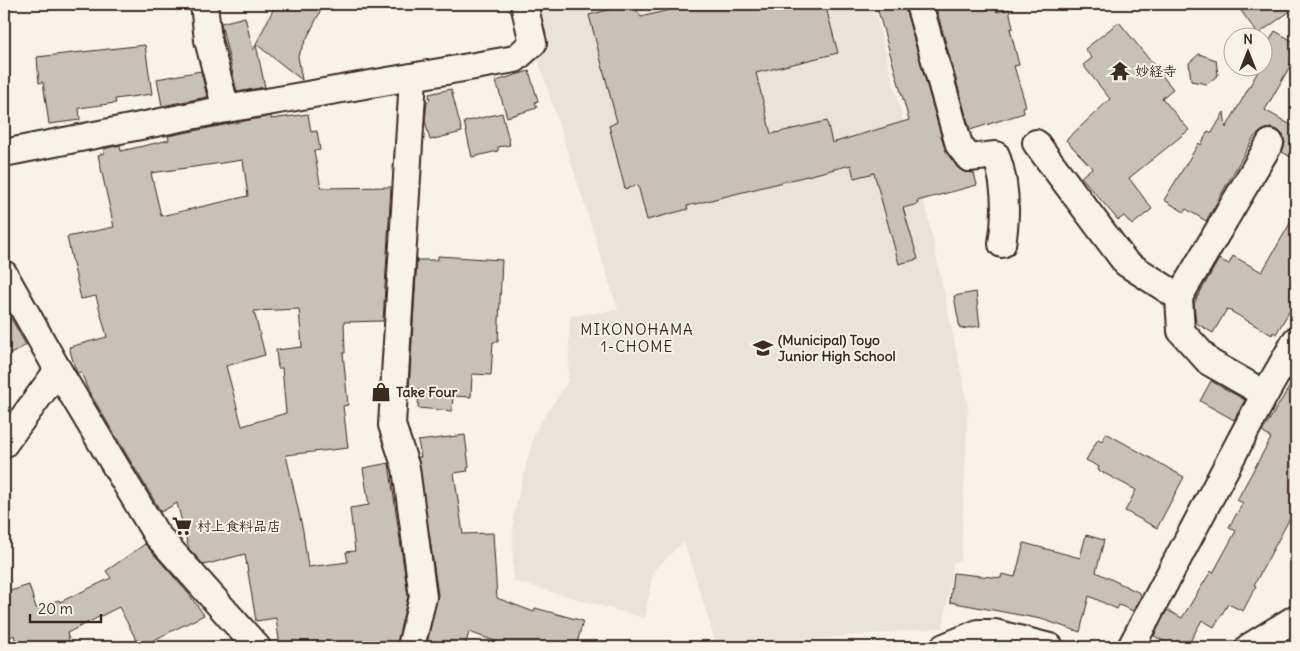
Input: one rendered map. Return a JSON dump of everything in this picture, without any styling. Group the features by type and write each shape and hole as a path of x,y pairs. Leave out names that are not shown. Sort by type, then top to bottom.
{"street":[{"path":"204,4 208,40 226,109"},
{"path":"4,153 226,109 414,78 515,59 533,43 524,4"},
{"path":"918,4 959,146 969,158 996,155 1006,216 1002,244"},
{"path":"411,647 423,597 406,468 392,425 414,78"},
{"path":"1036,143 1126,263 1180,297"},
{"path":"1265,394 1209,362 1181,331 1180,297 1270,143"},
{"path":"4,274 58,370 156,534 254,646"},
{"path":"1131,647 1265,394 1296,340"},
{"path":"4,444 58,370"},
{"path":"1248,647 1296,618"},
{"path":"944,647 978,633 995,633 1050,647"}],"shaded area":[{"name":"(Municipal) Toyo Junior High School","path":"524,4 873,4 928,217 968,406 961,560 953,563 943,628 717,647 684,541 653,571 645,618 513,581 513,517 535,431 568,381 570,316 618,310 533,43"}],"building":[{"path":"276,4 324,4 298,56 302,80 256,44"},
{"path":"633,4 641,17 694,4 825,4 838,53 756,73 771,134 827,121 832,143 909,120 876,4 904,4 945,149 957,167 964,172 974,173 977,185 917,201 918,204 903,208 918,259 899,264 874,173 854,178 851,165 687,206 688,209 647,220 638,185 625,189 609,126 617,122 589,15"},
{"path":"935,4 995,4 997,12 1009,9 1013,28 1010,29 1019,65 1014,66 1026,106 1023,107 1024,113 970,130"},
{"path":"1236,4 1296,4 1296,7 1266,28 1254,28"},
{"path":"245,17 253,50 256,45 265,87 237,92 221,23"},
{"path":"1119,22 1173,89 1162,98 1189,130 1129,178 1152,209 1132,225 1124,216 1118,220 1081,177 1092,168 1066,140 1110,99 1083,65 1092,58 1085,49"},
{"path":"1275,31 1296,43 1296,72 1289,68 1265,110 1296,128 1296,160 1282,152 1285,143 1283,135 1278,130 1271,128 1263,130 1254,137 1206,221 1186,209 1184,212 1164,200 1199,143 1201,145 1208,131 1212,133 1224,112 1226,128 1254,78 1272,78 1272,36"},
{"path":"145,45 152,94 115,99 116,103 79,108 80,120 49,124 43,82 39,83 37,57"},
{"path":"1199,54 1216,60 1218,75 1207,84 1191,81 1189,63"},
{"path":"201,71 207,97 162,106 157,79"},
{"path":"529,71 538,101 535,102 537,108 507,117 496,81"},
{"path":"451,89 462,132 430,140 425,121 427,101 430,100 429,94"},
{"path":"502,113 510,145 498,147 498,151 472,157 464,122"},
{"path":"308,114 311,132 317,131 320,150 314,151 321,188 391,187 383,321 344,322 345,353 343,353 348,405 343,406 348,448 286,455 303,531 308,567 348,562 346,552 355,551 350,508 369,505 363,468 389,463 408,596 396,647 280,647 276,618 256,621 245,554 204,565 189,549 177,503 161,512 88,390 81,372 77,373 69,347 107,337 96,296 81,299 67,237 114,227 98,155 104,153 103,149 120,145 121,151 169,140 168,136 271,116 271,119","holes":["243,160 248,196 161,216 151,173","299,309 302,347 276,350 278,368 282,368 286,413 242,426 226,366 265,355 254,311"]},
{"path":"1296,213 1296,300 1276,334 1273,332 1272,335 1227,309 1213,333 1196,323 1194,303 1219,259 1229,264 1233,256 1262,272"},
{"path":"438,256 502,260 498,342 493,342 491,375 472,374 471,397 453,396 452,411 418,408 419,389 409,389 417,260 438,260"},
{"path":"976,292 980,326 960,329 954,296"},
{"path":"4,306 26,345 4,358"},
{"path":"1296,376 1296,507 1254,585 1256,586 1243,611 1228,604 1214,627 1202,620 1187,647 1176,647 1154,636 1167,610 1182,618 1211,571 1213,573 1236,531 1229,527 1243,503 1237,500 1271,438 1262,432"},
{"path":"1211,381 1245,400 1234,420 1200,401"},
{"path":"1106,433 1184,477 1157,528 1125,511 1136,490 1098,470 1099,467 1086,460 1098,439 1102,441"},
{"path":"465,435 468,471 454,473 463,534 493,533 497,598 534,612 535,608 583,621 576,647 512,647 469,632 465,647 426,647 438,595 418,457 421,457 418,441"},
{"path":"1086,535 1104,540 1096,572 1140,593 1141,596 1133,611 1119,605 1117,609 1089,596 1080,632 1041,619 950,602 953,573 1001,578 1002,574 1015,577 1024,543 1080,558"},
{"path":"145,544 188,593 204,615 140,647 119,607 67,633 71,647 17,647 14,635 4,641 4,593 29,585 36,608 59,600 60,602 111,578 106,571"}],"place":[{"name":"妙経寺","path":"1120,71"},
{"name":"(Municipal) Toyo Junior High School","path":"763,348"},
{"name":"Take Four","path":"381,392"},
{"name":"村上食料品店","path":"182,526"}],"district":[{"name":"MIKONOHAMA 1-CHOME","path":"637,338"}]}
